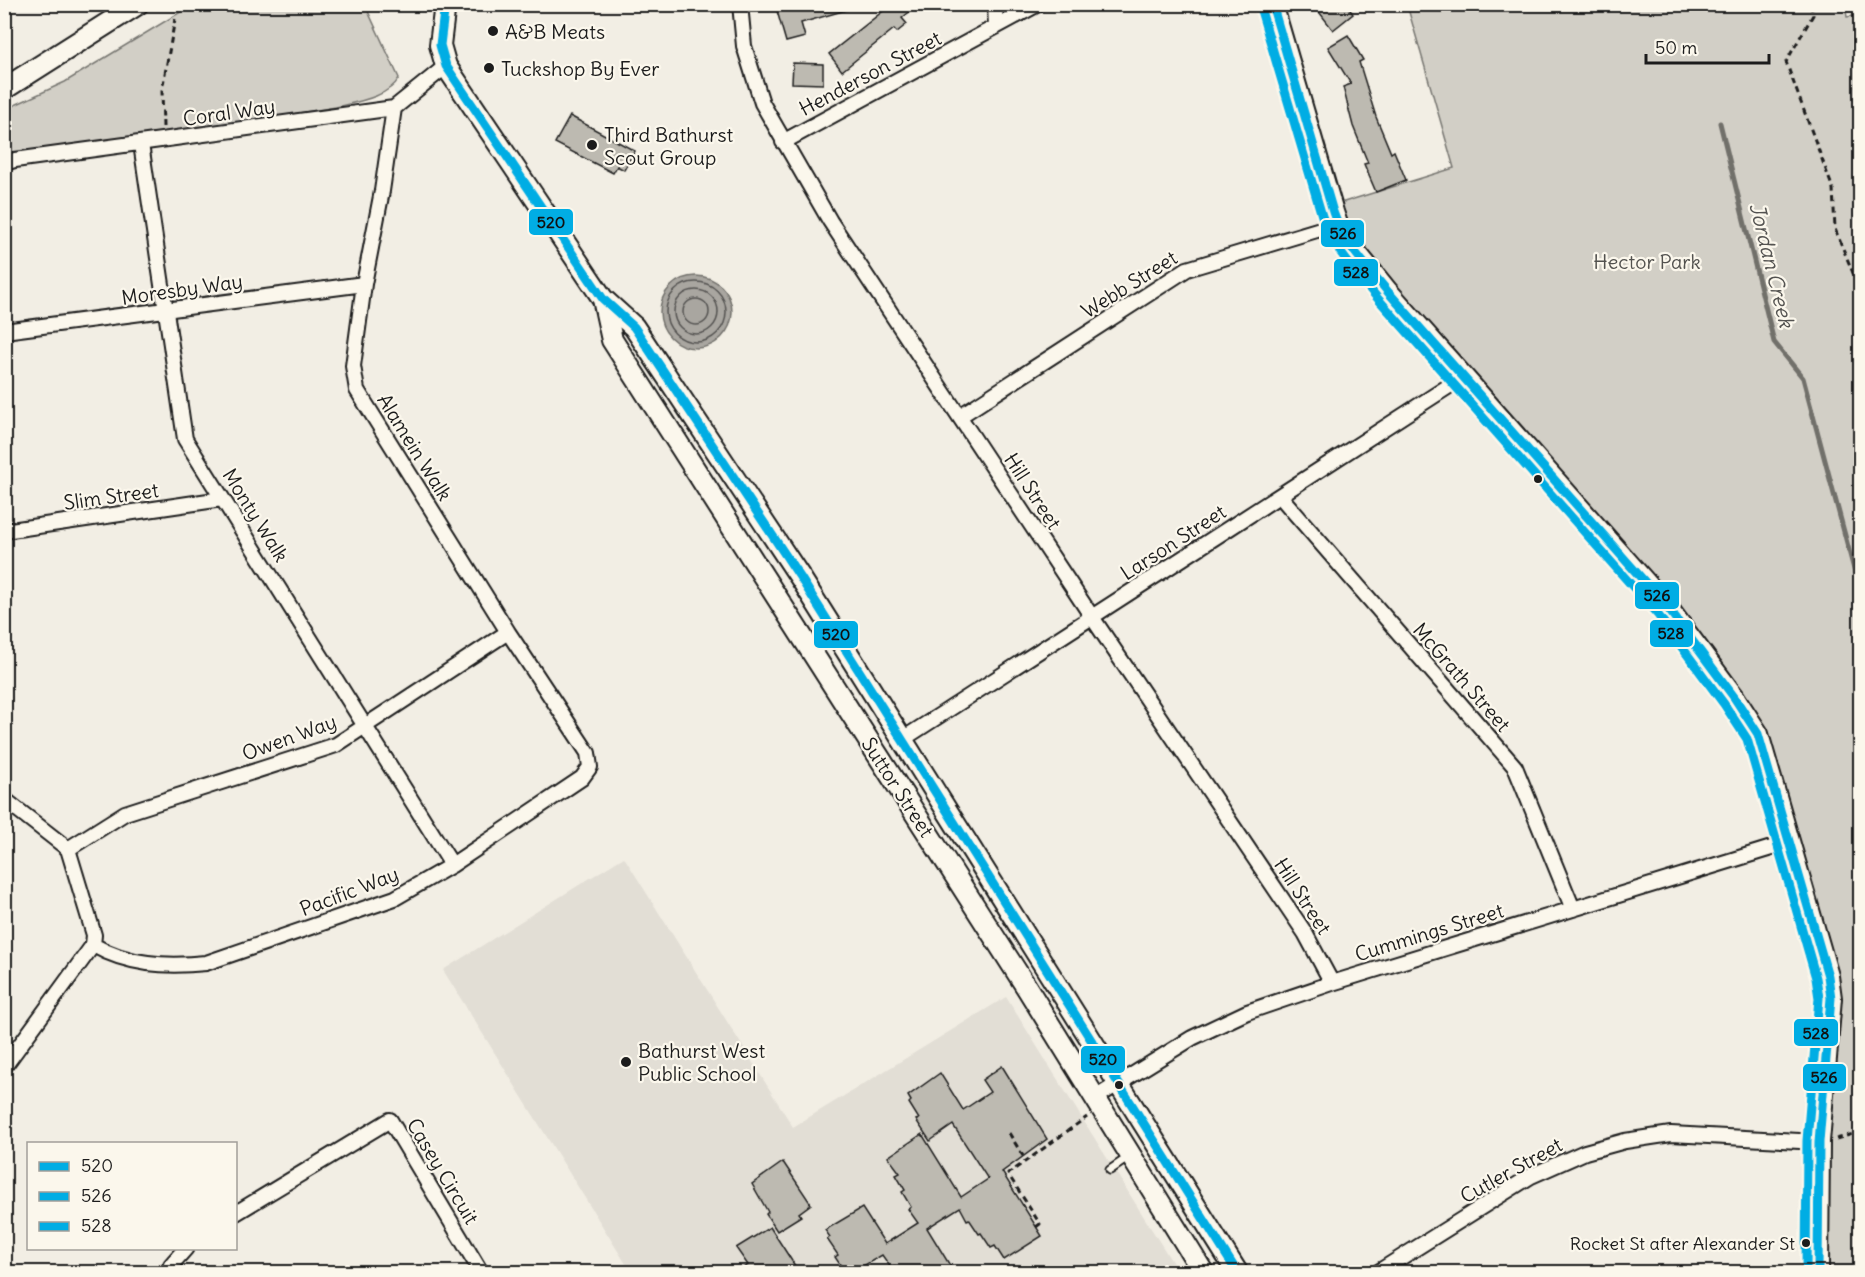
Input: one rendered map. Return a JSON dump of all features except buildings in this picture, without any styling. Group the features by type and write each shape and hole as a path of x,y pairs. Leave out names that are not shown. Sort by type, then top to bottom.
{"main road":[{"path":"4,89 138,4"},
{"name":"Suttor Street","path":"445,4 440,45 446,66 603,299 634,327 800,577 1237,1272"},
{"path":"446,66 452,45 458,4"},
{"path":"1272,4 1337,224 1349,244 1379,282 1666,607 1734,697 1758,734 1791,842 1828,976 1831,998 1819,1142 1818,1272"},
{"name":"Suttor Street","path":"603,299 612,340 1027,988 1092,1107 1131,1156 1203,1272"}],"street":[{"name":"Hill Street","path":"740,4 744,46 762,103 836,231 1305,933 1332,983"},
{"path":"994,4 996,27"},
{"name":"Henderson Street","path":"783,142 1038,4"},
{"path":"394,108 446,66"},
{"name":"Coral Way","path":"4,163 38,156 141,144 394,108"},
{"name":"Alamein Walk","path":"394,108 382,191 364,284 353,366 357,390 508,632 588,753 590,767"},
{"name":"Monty Walk","path":"141,144 185,439 452,865"},
{"name":"Webb Street","path":"960,416 1187,268 1337,224"},
{"name":"Moresby Way","path":"4,332 364,284"},
{"name":"Larson Street","path":"903,739 1463,377"},
{"name":"McGrath Street","path":"1280,496 1515,767 1573,909"},
{"name":"Slim Street","path":"4,531 222,499"},
{"name":"Owen Way","path":"68,849 125,813 336,744 508,632"},
{"name":"Pacific Way","path":"93,945 115,956 146,964 206,963 395,898 452,865 582,778 590,767"},
{"path":"4,799 68,849 94,935 93,945 4,1067"},
{"name":"Cummings Street","path":"1092,1107 1119,1084 1205,1031 1247,1012 1332,983 1791,842"},
{"name":"Casey Circuit","path":"237,1212 390,1120 481,1272"},
{"name":"Cutler Street","path":"1378,1272 1531,1176 1585,1152 1625,1141 1671,1134 1819,1142"},
{"path":"168,1272 184,1250"}],"lane":[{"path":"1110,1170 1131,1156"}],"path":[{"path":"1811,4 1813,15 1786,62 1833,189 1835,229 1860,290"},
{"path":"163,141 162,90 175,19"},
{"path":"1036,1227 1040,1224 1008,1174 1092,1107"},
{"path":"1819,1142 1860,1132"},
{"path":"1009,1133 1026,1161"}],"shaded area":[{"name":"Bathurst West Public School","path":"624,857 793,1127 1006,997 1174,1265 1161,1272 631,1272 443,970"}],"green space":[{"path":"351,4 353,8 365,5 399,78 388,90 380,94 336,107 5,160 4,110 65,82 192,5"},
{"name":"Hector Park","path":"1845,4 1847,17 1860,15 1860,1272 1818,1272 1831,998 1791,842 1734,697 1388,292 1331,206 1454,168 1407,5"}],"water":[{"path":"696,276 716,282 726,292 732,312 726,332 716,342 696,348 676,342 666,332 660,312 666,292 676,282"}],"waterway":[{"name":"Jordan Creek","path":"1720,123 1774,342 1803,378 1855,573 1860,575"}],"transit line":[{"name":"520","path":"445,4 440,45 446,66 603,299 634,327 800,577 1237,1272"},
{"name":"526","path":"1272,4 1333,212 1343,234 1388,292 1667,607 1734,697 1758,734 1828,976 1831,998 1819,1142 1818,1272"},
{"name":"528","path":"1260,7 1322,216 1339,250 1379,300 1658,615 1747,739 1816,978 1819,998 1807,1141 1806,1272"}],"place":[{"name":"A&B Meats","path":"493,31"},
{"name":"Tuckshop By Ever","path":"489,68"},
{"name":"Third Bathurst Scout Group","path":"592,145"},
{"name":"Bathurst West Public School","path":"626,1062"},
{"name":"Rocket St after Alexander St","path":"1806,1243"}]}
